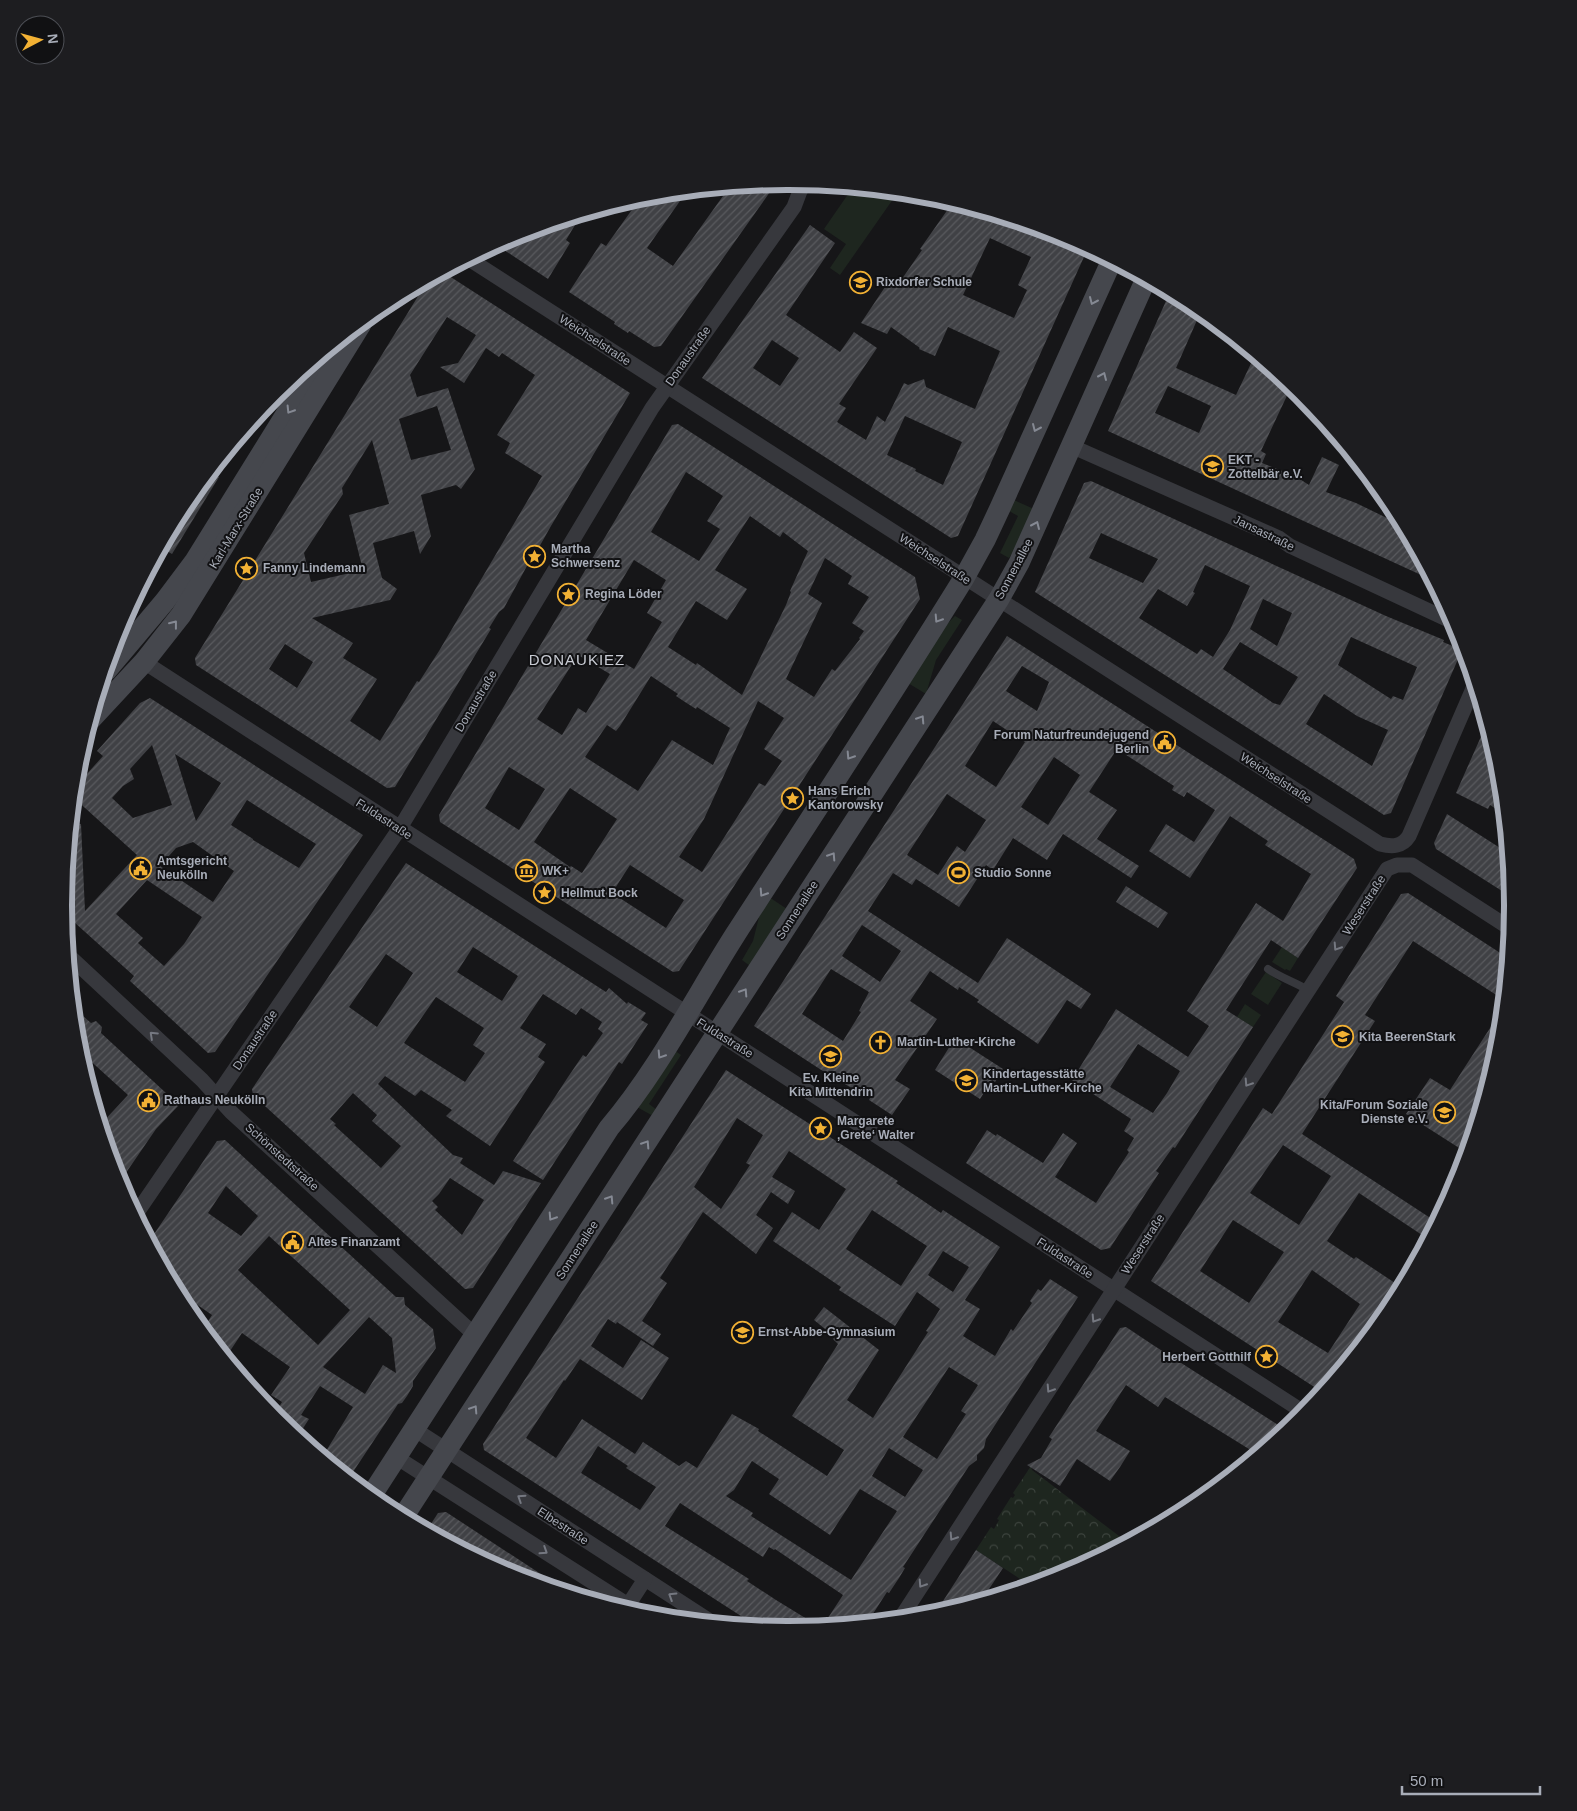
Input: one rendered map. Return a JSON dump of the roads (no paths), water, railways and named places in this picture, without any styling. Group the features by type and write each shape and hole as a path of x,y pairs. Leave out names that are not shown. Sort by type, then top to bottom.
{"main road":[{"path":"375,1490 609,1128 626,1109 964,578 1000,508 1110,265"},
{"name":"Sonnenallee","path":"407,1511 999,599 1019,563 1144,284"},
{"name":"Karl-Marx-Straße","path":"101,707 144,662 181,615 351,339"},
{"name":"Karl-Marx-Straße","path":"116,659 170,595 195,561 314,369"},
{"path":"110,675 144,662"}],"street":[{"name":"Donaustraße","path":"140,1208 400,828 647,417 794,208 801,190"},
{"name":"Weichselstraße","path":"475,262 1380,844 1394,846 1405,842 1413,828 1472,692"},
{"name":"Jansastraße","path":"1071,446 1279,538 1290,546 1444,618"},
{"name":"Fuldastraße","path":"144,662 1298,1409"},
{"name":"Weserstraße","path":"905,1612 1387,869 1397,865 1412,865 1504,924"},
{"name":"Schönstedtstraße","path":"75,962 202,1080 232,1112 475,1335"},
{"name":"Elbestraße","path":"414,1429 702,1616"},
{"path":"396,1457 617,1600"},
{"path":"629,1603 645,1579"}],"lane":[{"path":"1268,969 1308,990"}],"place":[{"name":"Rixdorfer Schule","path":"860,282"},
{"name":"EKT - Zottelbär e.V.","path":"1212,467"},
{"name":"Martha Schwersenz","path":"535,556"},
{"name":"Fanny Lindemann","path":"247,568"},
{"name":"Regina Löder","path":"569,594"},
{"name":"Forum Naturfreundejugend Berlin","path":"1165,742"},
{"name":"Hans Erich Kantorowsky","path":"792,798"},
{"name":"Amtsgericht Neukölln","path":"141,868"},
{"name":"WK+","path":"526,871"},
{"name":"Studio Sonne","path":"958,873"},
{"name":"Hellmut Bock","path":"545,893"},
{"name":"Kita BeerenStark","path":"1343,1037"},
{"name":"Martin-Luther-Kirche","path":"881,1042"},
{"name":"Ev. Kleine Kita Mittendrin","path":"831,1057"},
{"name":"Kindertagesstätte Martin-Luther-Kirche","path":"967,1081"},
{"name":"Rathaus Neukölln","path":"148,1100"},
{"name":"Kita/Forum Soziale Dienste e.V.","path":"1444,1112"},
{"name":"Margarete ‚Grete‘ Walter","path":"821,1128"},
{"name":"Altes Finanzamt","path":"292,1242"},
{"name":"Ernst-Abbe-Gymnasium","path":"742,1332"},
{"name":"Herbert Gotthilf","path":"1267,1357"}],"district":[{"name":"DONAUKIEZ","path":"577,660"}]}
